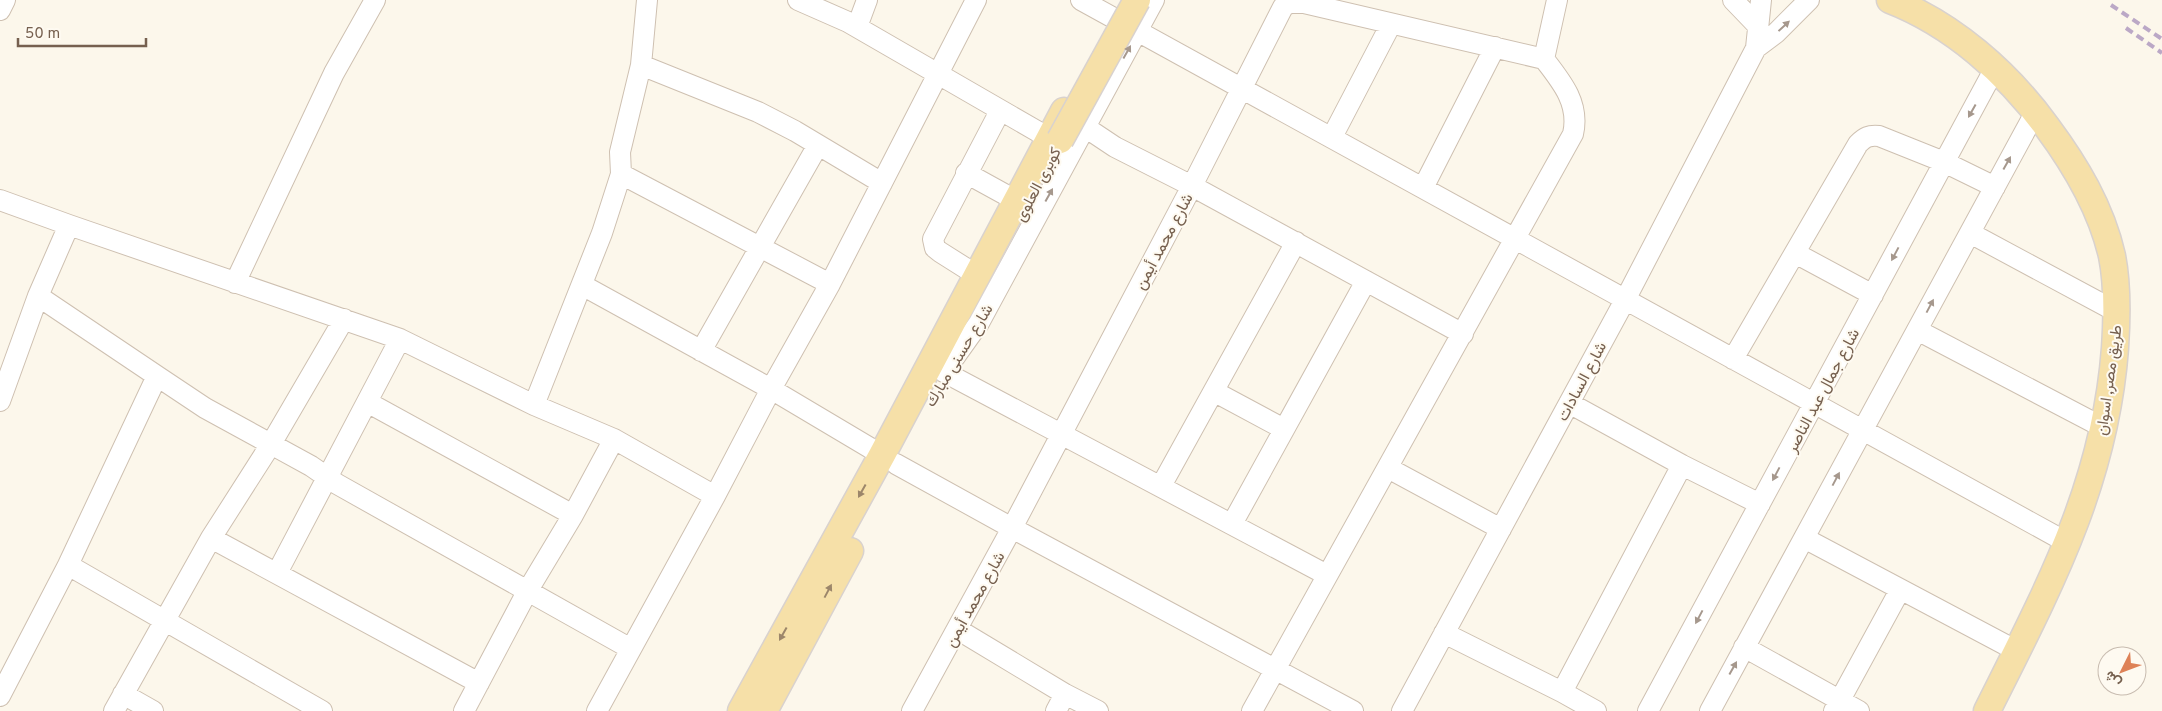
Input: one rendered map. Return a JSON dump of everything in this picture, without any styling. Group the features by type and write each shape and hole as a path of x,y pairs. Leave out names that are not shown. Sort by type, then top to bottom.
{"main road":[{"name":"كوبرى العلوى","path":"944,372 1055,139 1137,0"},
{"name":"طريق مصر, اسوان","path":"1890,0 1949,32 1995,68 2036,111 2070,157 2096,206 2112,257 2117,312 2113,370 2104,428 2082,505 2068,542 1987,711"},
{"name":"شارع حسنى مبارك","path":"764,711 978,276 1017,201 1055,139 1118,9"},
{"name":"شارع حسنى مبارك","path":"740,711 889,460 944,372"}],"street":[{"path":"0,10 4,0"},
{"path":"235,282 334,73 375,0"},
{"path":"534,404 602,233 621,174 620,152 641,65 647,0"},
{"path":"798,0 822,9 857,27 1000,111 1055,139"},
{"path":"857,27 867,0"},
{"path":"597,711 830,284 976,0"},
{"path":"1081,0 1118,9 1138,32 1242,87 1514,239 2068,542"},
{"name":"شارع حسنى مبارك","path":"944,372 979,323 1154,0"},
{"path":"1252,711 1573,134 1576,122 1575,109 1570,96 1544,59 1557,0"},
{"path":"1733,0 1757,25"},
{"name":"شارع السادات","path":"1402,711 1625,300 1756,48 1761,0"},
{"name":"شارع السادات","path":"1756,48 1776,33 1809,0"},
{"name":"شارع محمد أيمن","path":"912,711 1012,528 1192,186 1278,14 1289,3 1304,3 1544,59"},
{"path":"1332,137 1391,24"},
{"path":"1423,188 1495,47"},
{"path":"641,65 758,112 882,183"},
{"name":"شارع جمال عبد الناصر","path":"1648,711 1995,68"},
{"path":"978,276 940,252 933,244 936,231 1000,111"},
{"path":"1710,711 2036,111"},
{"path":"1085,127 1115,147 1192,186 1463,334"},
{"path":"1733,359 1858,144 1865,137 1871,135 1879,136 1944,162 1995,187"},
{"path":"701,351 818,146"},
{"path":"621,174 830,284"},
{"path":"966,174 1017,201"},
{"path":"0,200 400,338 534,404 614,440 715,496"},
{"path":"0,401 38,296 69,225"},
{"path":"1970,233 2117,312"},
{"path":"1161,486 1215,392 1296,242"},
{"path":"1795,253 1873,295"},
{"path":"1232,524 1366,281"},
{"path":"582,285 771,389 889,460 1012,528 1353,711"},
{"path":"38,296 205,408 311,466 326,477 631,649"},
{"path":"154,711 119,703 211,538 271,444 344,319"},
{"path":"1917,330 2104,428"},
{"path":"277,572 400,338"},
{"path":"944,372 1327,575"},
{"path":"0,696 68,565 157,376"},
{"path":"1215,392 1284,429"},
{"path":"367,402 573,515"},
{"path":"1569,403 1682,465 1760,504"},
{"path":"464,711 528,590 573,515 614,440"},
{"path":"1562,692 1682,465"},
{"path":"1388,468 1501,528"},
{"path":"211,538 277,572 479,683"},
{"path":"1804,538 2017,651"},
{"path":"68,565 164,620 296,704 322,711"},
{"path":"1837,706 1900,590"},
{"path":"957,629 1060,702 1098,711"},
{"path":"1444,633 1596,711"},
{"path":"1744,647 1837,706 1859,711"}],"railway":[{"path":"2111,5 2162,39"},
{"path":"2126,28 2162,53"}]}
